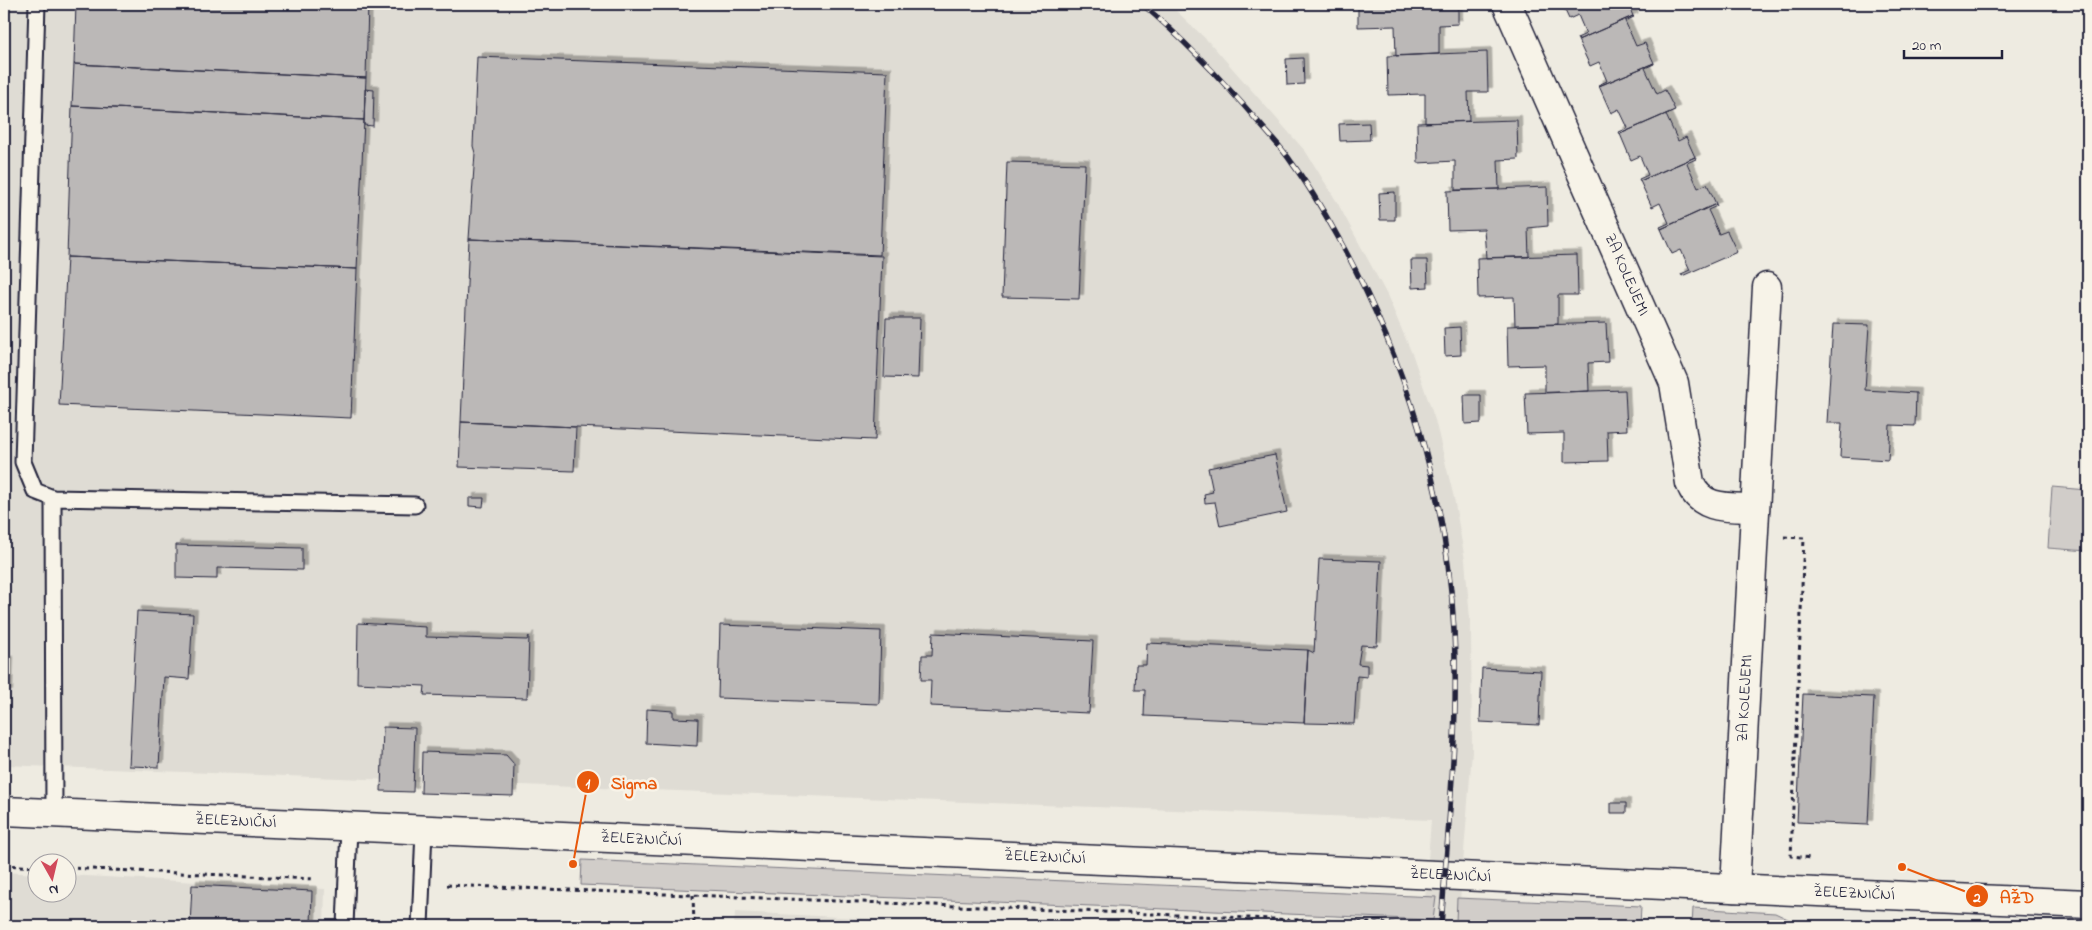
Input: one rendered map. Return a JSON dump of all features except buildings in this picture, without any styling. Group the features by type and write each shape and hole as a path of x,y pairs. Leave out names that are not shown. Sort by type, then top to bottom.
{"street":[{"name":"ZA KOLEJEMI","path":"1507,4 1674,383 1690,483 1694,493 1700,499 1718,506 1755,508"},
{"name":"ZA KOLEJEMI","path":"1735,888 1767,287"},
{"name":"ŽELEZNIČNÍ","path":"4,812 2088,904"}],"lane":[{"path":"37,4 23,462 35,491 53,498 415,505"},
{"path":"53,498 54,814"},
{"path":"345,926 349,827"},
{"path":"420,926 424,830"}],"path":[{"path":"1782,537 1804,538 1791,856"},
{"path":"4,865 28,866"},
{"path":"78,868 315,878"},
{"path":"447,885 1442,926"},
{"path":"693,895 694,926"}],"shaded area":[{"path":"4,4 1169,4 1211,44 1306,152 1337,202 1387,295 1413,356 1435,420 1454,498 1465,560 1471,630 1472,752 1458,926 1423,926 1431,820 4,765"},
{"path":"2052,487 2088,490 2088,551 2048,548"},
{"path":"582,860 1436,897 1433,920 581,885"},
{"path":"4,872 28,873 28,902 78,902 78,876 325,889 324,926 4,926"},
{"path":"1457,898 1641,906 1640,926 1557,926 1456,922"},
{"path":"1693,908 1775,913 1790,920 1797,926 1692,926"},
{"path":"735,912 1026,926 734,926"}],"railway":[{"path":"1142,4 1188,46 1246,108 1281,148 1316,199 1362,283 1402,378 1418,427 1432,477 1442,527 1450,578 1454,630 1454,741 1441,926"}],"place":[{"name":"Sigma","path":"573,864"},
{"name":"AŽD","path":"1902,867"}]}
